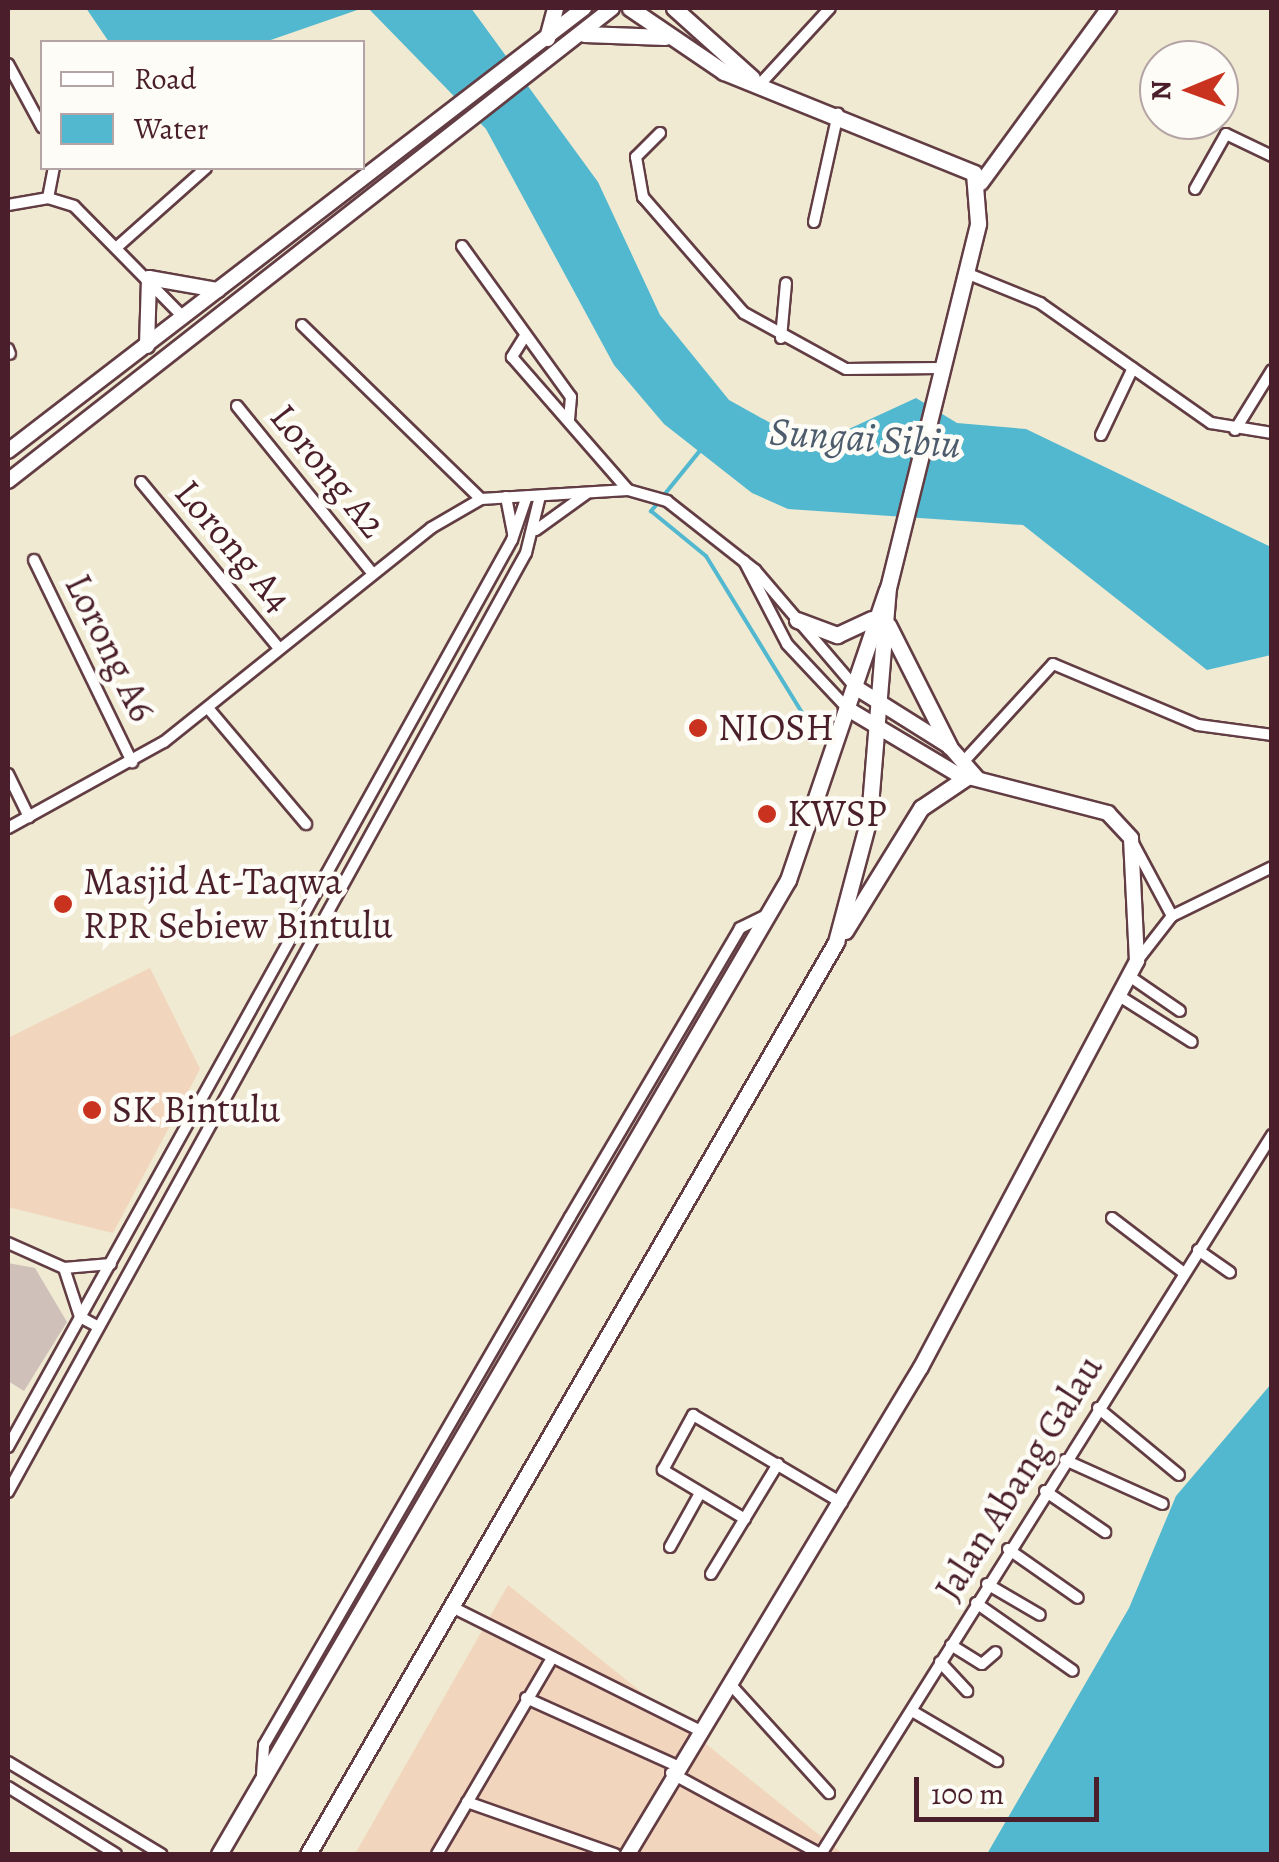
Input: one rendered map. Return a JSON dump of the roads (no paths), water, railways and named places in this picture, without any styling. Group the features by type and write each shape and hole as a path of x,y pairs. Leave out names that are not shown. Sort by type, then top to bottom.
{"main road":[{"path":"547,38 555,8"},
{"path":"219,1854 768,914 824,794 879,618 966,273 981,183 839,112 757,80 674,39 630,8"},
{"path":"678,9 757,80"},
{"path":"584,34 638,30 674,39"},
{"path":"797,620 837,635 879,618"},
{"path":"836,942 869,818 879,618"},
{"path":"879,618 949,746"},
{"path":"308,1854 836,942 922,808 970,771"}],"street":[{"path":"8,450 584,8"},
{"path":"8,481 538,71 612,8"},
{"path":"757,80 830,8"},
{"path":"981,183 1102,10"},
{"path":"8,64 40,123"},
{"path":"814,222 839,112"},
{"path":"660,133 636,157 643,197 683,253 781,338 860,372 903,362 940,368"},
{"path":"1195,189 1226,134 1272,156"},
{"path":"48,198 54,170"},
{"path":"116,248 204,170"},
{"path":"8,205 48,198 74,206 149,278 182,316 182,336 163,364"},
{"path":"462,246 573,404 569,421"},
{"path":"966,273 1040,304 1132,368 1235,430 1272,433"},
{"path":"149,278 218,290"},
{"path":"147,346 149,278"},
{"path":"781,338 786,282"},
{"path":"302,325 481,499"},
{"path":"525,336 512,358 628,490"},
{"path":"1100,435 1132,368"},
{"path":"1235,430 1272,370"},
{"path":"545,397 560,383"},
{"name":"Lorong A2","path":"238,406 372,573"},
{"name":"Lorong A4","path":"142,482 279,648"},
{"path":"8,828 132,762 208,708 372,573 481,499 506,497 628,490 667,501 744,560 855,686 949,746 970,771"},
{"path":"536,530 587,494"},
{"path":"8,1447 512,540 527,496"},
{"path":"8,1492 536,530 540,496"},
{"path":"506,497 512,540"},
{"name":"Lorong A6","path":"34,560 132,762"},
{"path":"744,560 787,644 848,709 876,728 970,771 1108,813 1130,838 1172,916"},
{"path":"970,771 1053,664 1198,724 1272,735"},
{"path":"208,708 306,824"},
{"path":"8,774 30,817"},
{"path":"628,1854 673,1768 731,1685 842,1502 1124,1000 1137,961 1130,838"},
{"path":"1137,961 1172,916 1267,869"},
{"path":"1132,978 1180,1011"},
{"path":"1124,1000 1192,1042"},
{"name":"Jalan Abang Galau","path":"821,1854 912,1711 1008,1548 1272,1136"},
{"path":"8,1242 64,1268 112,1262 156,1198 174,1190"},
{"path":"1112,1218 1184,1273"},
{"path":"1198,1250 1230,1272"},
{"path":"64,1268 80,1317 99,1327"},
{"path":"1098,1408 1178,1476"},
{"path":"746,1519 663,1470 693,1415 842,1502"},
{"path":"1065,1460 1163,1504"},
{"path":"712,1574 778,1464"},
{"path":"1045,1491 1105,1532"},
{"path":"670,1547 700,1493"},
{"path":"1008,1548 1078,1598"},
{"path":"987,1584 1040,1615"},
{"path":"976,1603 1074,1670"},
{"path":"452,1607 552,1658 573,1660 697,1729"},
{"path":"951,1645 982,1664 996,1652"},
{"path":"437,1854 552,1658"},
{"path":"940,1662 967,1691"},
{"path":"731,1685 829,1793"},
{"path":"526,1698 673,1768 821,1854"},
{"path":"912,1711 997,1761"},
{"path":"8,1762 161,1854"},
{"path":"8,1787 116,1854"},
{"path":"467,1802 616,1854"}],"water":[{"path":"86,8 363,8 271,40 108,40"},
{"name":"Sungai Sibiu","path":"368,8 471,8 598,182 660,315 729,400 812,446 916,398 957,423 1026,429 1271,547 1271,655 1207,670 1023,525 788,509 752,493 664,424 614,365 486,129"},
{"path":"1271,1384 1271,1854 987,1854 1129,1608 1176,1496"}],"waterway":[{"path":"664,495 702,448"},
{"path":"658,503 651,511 706,556 804,716"}],"place":[{"name":"NIOSH","path":"698,728"},
{"name":"KWSP","path":"767,814"},
{"name":"Masjid At-Taqwa RPR Sebiew Bintulu","path":"63,904"},
{"name":"SK Bintulu","path":"92,1110"}]}
